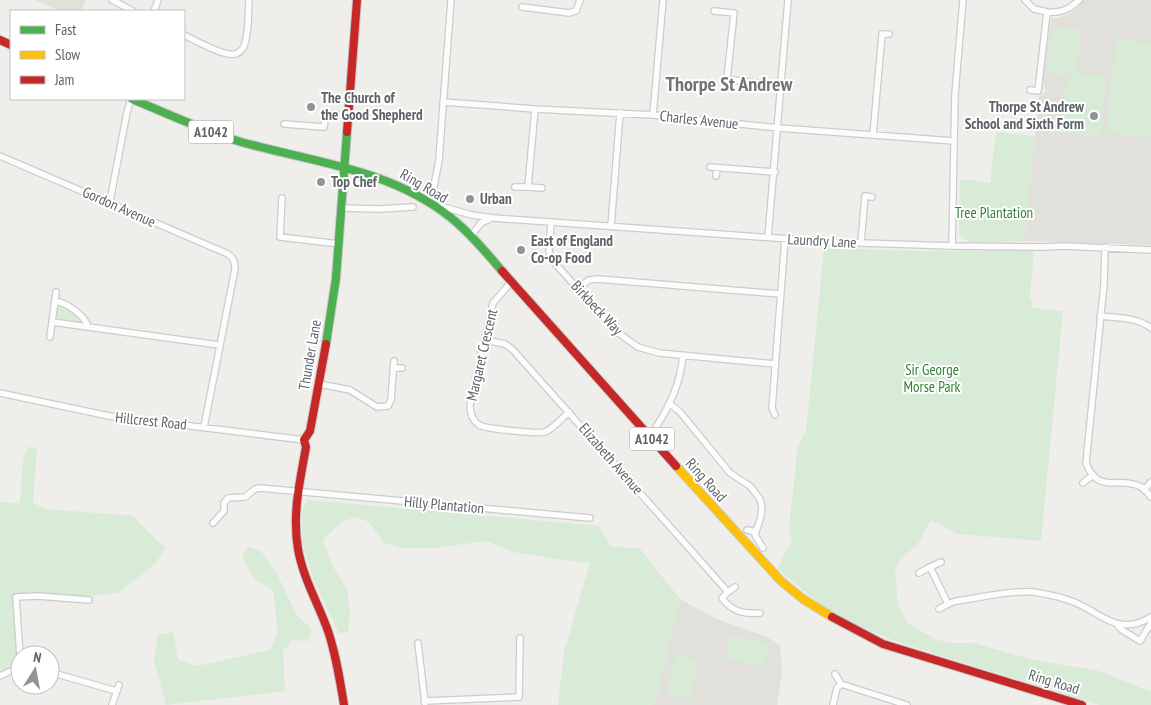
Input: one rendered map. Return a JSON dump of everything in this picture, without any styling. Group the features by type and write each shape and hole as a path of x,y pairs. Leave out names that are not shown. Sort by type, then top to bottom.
{"main road":[{"name":"Thunder Lane","path":"344,705 334,647 307,581 298,550 295,513 306,447 304,440 310,431 332,317 357,0"},
{"name":"A1042","path":"133,100 231,139 345,167"},
{"name":"Ring Road","path":"345,167 385,180 428,202 442,211 471,236 741,539 781,581 810,604 842,624 883,644 1082,705"}],"street":[{"path":"112,0 131,10"},
{"path":"185,36 226,54 236,54 243,49 246,40 249,0"},
{"path":"428,202 434,186 436,173 444,102 451,0"},
{"path":"522,7 569,12 576,11 580,0"},
{"path":"653,115 663,0"},
{"path":"768,237 775,172 788,0"},
{"path":"952,246 955,94 964,0"},
{"path":"1025,0 1034,8 1047,12 1068,10 1079,0"},
{"path":"714,11 734,13 728,79 782,87"},
{"path":"1030,90 1040,93 1047,12"},
{"path":"873,33 889,34"},
{"path":"873,135 882,34"},
{"path":"109,203 126,112 131,100"},
{"name":"Charles Avenue","path":"444,102 653,115 778,128 954,141"},
{"path":"528,187 534,109"},
{"path":"611,226 620,113"},
{"path":"284,124 324,127 325,121 331,114 348,115"},
{"name":"Gordon Avenue","path":"0,156 228,254 235,263 219,345"},
{"path":"710,167 775,172"},
{"path":"716,176 717,168"},
{"path":"516,187 542,188"},
{"path":"861,243 865,196"},
{"path":"282,198 280,237 339,244"},
{"name":"Laundry Lane","path":"428,202 460,212 494,218 785,239 952,246 1105,247 1151,250"},
{"path":"342,208 413,206"},
{"path":"471,236 481,223 494,218"},
{"name":"Birkbeck Way","path":"551,222 550,256 617,332 627,340 648,351 775,364"},
{"path":"775,415 772,408 785,239"},
{"path":"1105,247 1086,463 1093,475 1107,483 1139,486 1151,497"},
{"path":"578,288 589,280 598,279 780,294"},
{"name":"Margaret Crescent","path":"512,282 493,303 470,405 471,416 484,427 540,432 549,429 569,412"},
{"path":"50,337 56,292"},
{"path":"55,301 66,303 88,326"},
{"path":"1100,316 1131,319 1151,328"},
{"path":"52,322 219,345 204,427"},
{"name":"Elizabeth Avenue","path":"485,340 509,346 728,592"},
{"path":"656,427 677,389 684,356"},
{"path":"319,384 350,390 372,405 388,406 391,400 394,361"},
{"path":"393,368 402,368"},
{"name":"Hillcrest Road","path":"0,393 91,414 304,440"},
{"path":"670,404 680,412 730,473 750,486 760,499 762,516 755,536 763,548"},
{"path":"1084,483 1093,475"},
{"path":"1144,490 1151,482"},
{"name":"Hilly Plantation","path":"214,519 224,511 224,503 228,498 245,497 255,489 298,491 590,518"},
{"path":"747,530 756,532"},
{"path":"920,572 941,562"},
{"path":"930,567 948,604"},
{"path":"734,587 722,598 728,606 738,612 760,613"},
{"path":"939,609 956,601 1021,592 1043,594 1075,602 1117,625 1140,641 1151,623"},
{"path":"19,645 16,597 38,596 89,600"},
{"path":"1117,625 1134,624 1151,617"},
{"path":"418,643 425,703 519,697 520,638"},
{"path":"60,674 118,688 112,705"},
{"path":"835,674 841,684 907,705"},
{"path":"833,705 837,688 841,684"}],"shaded area":[{"path":"35,0 86,0 81,10 60,10"},
{"name":"Thorpe St Andrew School and Sixth Form","path":"1084,0 1151,0 1151,245 1024,241 1039,96 1046,91 1043,81 1051,18 1058,18 1072,13"},
{"path":"680,599 714,618 767,637 780,645 782,672 777,705 654,705"}],"green space":[{"path":"1051,27 1081,30 1076,73 1106,76 1100,137 1060,133 1067,75 1046,73"},
{"path":"1116,39 1151,43 1151,138 1106,133"},
{"name":"Tree Plantation","path":"996,132 1035,136 1024,241 967,243 968,240 963,239 959,234 960,179 990,183"},
{"name":"Sir George Morse Park","path":"824,248 921,251 1034,250 1030,297 1032,302 1031,308 1063,311 1041,541 957,534 931,520 918,544 899,561 895,570 898,604 907,623 937,640 952,643 974,643 1033,660 1099,671 1151,692 1151,705 1100,705 892,640 843,619 811,597 778,569 791,542 789,529 798,445 806,431"},
{"path":"62,305 68,307 83,322 62,321 56,318 57,308"},
{"path":"27,447 37,448 33,503 47,509 133,516 165,548 156,563 118,593 90,596 15,594 16,645 10,645 10,670 0,673 0,502 20,503 23,460"},
{"path":"308,500 599,526 611,546 640,549 680,599 654,705 558,705 564,653 590,562 582,563 513,552 486,541 435,548 401,548 384,543 369,522 356,517 341,522 323,540 332,565 347,590 350,614 348,632 339,634 313,578 302,542 302,511"},
{"path":"249,547 261,551 277,574 297,616 312,629 308,641 293,640 283,651 285,691 166,705 154,660 158,635 173,632 178,660 197,666 270,650 278,633 273,590 255,580 242,556"},
{"path":"730,636 769,643 764,667 725,659"},
{"path":"675,655 698,660 691,699 667,694"}],"traffic: fast":[{"path":"134,100 227,138 350,169 402,188 427,201 450,217 477,242 502,271"},
{"path":"326,344 336,278 347,132"}],"traffic: slow":[{"path":"676,466 781,581 803,599 832,617"}],"traffic: jam":[{"path":"347,132 357,0"},
{"path":"0,40 10,45"},
{"path":"502,271 676,466"},
{"path":"326,344 310,431 304,440 306,447 296,510 296,536 303,570 331,640 344,705"},
{"path":"832,617 883,644 1082,705"}],"place":[{"name":"The Church of the Good Shepherd","path":"311,107"},
{"name":"Thorpe St Andrew School and Sixth Form","path":"1094,116"},
{"name":"Top Chef","path":"321,182"},
{"name":"Urban","path":"470,199"},
{"name":"East of England Co-op Food","path":"521,250"}],"district":[{"name":"Thorpe St Andrew","path":"729,84"}]}
